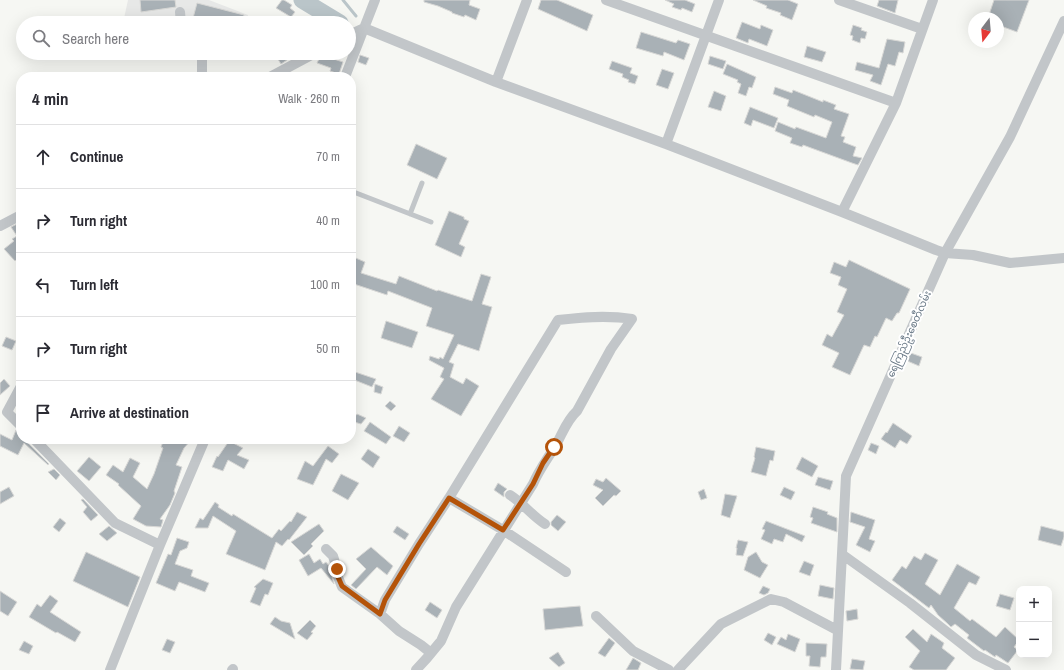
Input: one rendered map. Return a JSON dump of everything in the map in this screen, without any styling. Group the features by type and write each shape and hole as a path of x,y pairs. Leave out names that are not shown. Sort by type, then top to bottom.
{"street":[{"path":"356,49 375,0"},
{"path":"496,82 527,0"},
{"path":"606,0 896,103"},
{"path":"666,144 719,0"},
{"path":"839,0 922,29"},
{"path":"842,212 896,103 933,0"},
{"path":"180,12 180,16"},
{"name":"ရေကြည်ဦးစေတီလမ်း","path":"836,670 846,476 945,253 1010,137 1064,21"},
{"path":"356,32 364,28 496,82 666,144 945,253 973,255 1010,263 1064,258"},
{"path":"202,60 202,72"},
{"path":"279,72 302,60"},
{"path":"347,72 352,60"},
{"path":"0,226 16,218"},
{"path":"380,614 385,600 558,320 614,316 632,319 611,350 576,411 560,435 558,442 539,470 533,484 456,607 441,641 416,670"},
{"path":"16,396 8,412 16,421"},
{"path":"39,444 115,523 160,546"},
{"path":"110,670 203,444"},
{"path":"510,495 521,502 532,515 545,524"},
{"path":"449,498 503,530 566,572"},
{"path":"326,549 333,556 338,577 342,586 431,653"},
{"path":"843,555 910,603 976,655 1006,670"},
{"path":"678,670 721,624 771,599 784,602 837,630"},
{"path":"596,616 633,651 669,670"}],"lane":[{"path":"410,214 422,183"},
{"path":"356,193 432,222"}],"shaded area":[{"path":"128,0 209,0 248,15 248,16 125,16"}],"building":[{"path":"140,0 175,0 176,7 141,12"},
{"path":"282,0 284,0 292,5 290,8 295,12 292,16 289,16 276,8"},
{"path":"424,0 470,0 469,5 480,9 476,20 465,15 464,17 452,13 438,6 424,2"},
{"path":"541,0 557,0 593,15 587,31 538,9"},
{"path":"665,0 685,0 695,4 692,12 682,8 681,10 672,7 674,4"},
{"path":"753,0 788,0 798,4 792,20 780,15 781,13 766,8 767,6"},
{"path":"879,0 898,0 895,13 877,6"},
{"path":"994,0 1029,0 1017,32 1004,27 1004,12 990,12"},
{"path":"197,3 244,15 244,16 194,16"},
{"path":"742,22 760,29 761,25 773,30 767,46 749,39 748,43 736,38"},
{"path":"853,25 862,28 861,30 867,32 865,39 861,38 860,43 852,40 853,36 850,35"},
{"path":"641,32 676,43 678,40 690,44 684,60 664,52 663,56 636,48"},
{"path":"887,39 905,42 903,53 899,52 895,66 888,64 881,85 870,81 873,75 855,70 857,62 879,68"},
{"path":"807,46 826,52 822,62 804,57"},
{"path":"360,55 369,58 366,65 358,62"},
{"path":"710,56 726,61 723,69 708,64"},
{"path":"278,60 287,60 281,64"},
{"path":"318,60 337,60 343,62 340,72 330,71 331,68 317,63"},
{"path":"612,61 632,68 630,73 638,76 635,84 628,82 629,80 622,77 623,74 609,69"},
{"path":"727,64 756,77 752,88 749,87 746,96 738,93 741,84 737,82 738,80 723,74"},
{"path":"662,69 674,73 668,89 656,85"},
{"path":"775,87 792,93 793,90 823,102 823,100 836,105 834,109 849,114 841,136 845,137 843,142 856,147 853,156 862,158 858,165 803,145 802,147 790,143 792,138 775,131 778,122 795,129 796,127 826,138 832,122 815,115 814,117 787,106 789,100 773,94"},
{"path":"714,91 726,96 721,111 708,107"},
{"path":"750,107 778,118 774,128 753,120 751,126 744,123"},
{"path":"416,144 447,158 437,179 407,165"},
{"path":"449,211 464,217 464,219 469,221 459,244 465,247 461,257 435,245"},
{"path":"16,224 16,234 11,227"},
{"path":"16,237 15,261 4,249 14,241 12,239"},
{"path":"356,258 365,262 361,273 396,284 399,276 437,291 438,290 472,301 481,274 491,277 482,304 492,307 479,351 458,344 449,362 454,364 450,377 463,384 466,378 479,386 461,416 431,399 444,379 440,377 444,368 429,360 430,356 439,359 440,357 443,359 454,335 426,326 432,308 388,291 387,295 356,285"},
{"path":"849,260 910,289 899,313 897,313 892,321 886,318 877,337 875,336 870,347 864,345 850,375 832,367 839,353 822,345 827,334 832,337 844,315 837,312 847,289 838,285 841,277 830,273 834,262 846,267"},
{"path":"386,321 418,332 412,348 381,338"},
{"path":"6,337 16,341 12,350 2,346"},
{"path":"908,352 922,357 919,366 905,360"},
{"path":"356,372 376,379 372,387 356,381"},
{"path":"4,379 10,386 0,395 0,383"},
{"path":"375,384 383,387 381,394 374,392"},
{"path":"390,401 396,406 391,411 385,406"},
{"path":"357,414 366,418 361,424 356,422"},
{"path":"370,422 391,437 386,444 364,431"},
{"path":"893,423 912,436 907,444 900,440 895,448 881,439"},
{"path":"399,426 410,433 404,442 393,436"},
{"path":"16,430 16,444 24,444 18,455 0,446 0,434 12,440"},
{"path":"871,443 879,446 876,454 868,450"},
{"path":"25,444 29,444 49,464 48,465"},
{"path":"162,444 188,444 176,465 182,467 170,505 160,519 163,520 161,527 146,526 133,519 141,506 118,485 119,484 106,475 113,465 123,472 130,458 140,463 133,477 147,489 163,448 161,447"},
{"path":"227,444 235,444 243,448 237,455 249,460 244,469 228,460 223,471 212,467 217,456 218,457"},
{"path":"328,446 339,454 332,463 326,459 313,485 297,479 305,461 313,466"},
{"path":"756,447 775,451 773,461 770,460 766,476 751,472"},
{"path":"368,449 380,457 373,468 361,459"},
{"path":"89,457 101,467 89,481 77,471"},
{"path":"802,457 818,466 812,477 796,469"},
{"path":"54,469 60,475 56,480 48,472"},
{"path":"341,474 359,483 348,500 332,491"},
{"path":"818,477 833,481 830,490 815,485"},
{"path":"606,478 621,491 616,496 614,495 603,506 595,498 603,490 593,485 596,479 603,482"},
{"path":"498,483 507,489 504,492 504,497 494,490"},
{"path":"9,487 14,496 0,504 0,492"},
{"path":"784,487 795,492 791,500 780,495"},
{"path":"704,489 707,498 701,500 698,492"},
{"path":"725,494 737,496 730,518 721,515"},
{"path":"83,499 98,515 91,521 83,512 87,507 81,500"},
{"path":"215,502 219,505 218,507 232,516 233,514 272,538 279,529 281,531 290,521 291,522 297,512 307,517 289,540 288,539 282,546 276,542 265,570 226,554 236,531 213,516 208,528 195,528 200,518 203,520"},
{"path":"813,507 828,512 827,514 837,518 837,532 811,523 813,518 810,517"},
{"path":"851,512 875,520 869,539 875,541 870,552 856,545 865,527 850,522"},
{"path":"557,515 566,522 558,531 551,525 551,522"},
{"path":"60,518 66,523 59,532 53,527"},
{"path":"766,521 805,536 802,542 786,534 783,542 774,539 772,544 761,539 765,530 762,529"},
{"path":"319,524 324,531 311,544 313,546 304,555 291,542"},
{"path":"109,526 117,533 107,541 99,534"},
{"path":"397,526 409,534 405,540 393,532"},
{"path":"1041,526 1064,532 1061,546 1038,540"},
{"path":"177,538 189,542 187,548 180,551 175,564 193,570 191,576 209,583 205,592 179,582 175,591 156,583 168,554 171,555"},
{"path":"738,540 748,542 743,556 736,555"},
{"path":"371,547 393,566 387,575 377,567 356,589 351,585 366,569 356,559"},
{"path":"86,552 140,577 128,607 73,581"},
{"path":"756,552 762,562 768,565 760,578 744,570 748,557"},
{"path":"925,553 938,560 925,584 940,595 957,564 980,577 976,585 969,582 954,608 970,621 972,619 996,637 1005,627 1016,637 1016,644 1014,647 1016,648 1016,653 1008,663 996,655 995,657 985,650 984,651 967,638 969,635 955,624 951,627 938,615 931,605 929,608 892,580 902,566 906,569 914,556 921,560"},
{"path":"309,554 314,563 320,559 323,564 326,562 329,566 334,584 321,568 308,576 299,560"},
{"path":"804,561 814,565 810,576 799,572"},
{"path":"263,579 273,583 268,595 265,594 260,606 250,602 256,588 254,587"},
{"path":"820,585 834,588 833,599 818,596"},
{"path":"763,586 770,589 768,593 764,595 759,593"},
{"path":"0,591 17,602 8,616 0,611"},
{"path":"1000,594 1014,598 1010,610 996,606"},
{"path":"50,595 58,601 50,612 81,632 75,642 29,617 37,604 41,607"},
{"path":"430,602 442,610 437,618 425,610"},
{"path":"580,606 583,626 545,630 543,609"},
{"path":"857,609 858,619 847,621 846,611"},
{"path":"275,617 281,621 290,623 295,639 270,624"},
{"path":"310,620 316,626 311,632 313,633 307,640 297,633"},
{"path":"913,629 927,642 931,634 944,643 942,648 955,658 946,670 914,670 909,667 920,651 905,637"},
{"path":"768,633 776,637 772,645 764,640"},
{"path":"788,634 800,639 795,652 777,644 781,637 786,640"},
{"path":"609,638 615,643 605,657 598,653"},
{"path":"167,639 175,642 170,653 162,650"},
{"path":"24,641 33,646 29,654 19,650"},
{"path":"806,643 827,644 826,657 821,657 820,667 809,666 810,656 806,656"},
{"path":"558,652 565,663 559,667 549,658"},
{"path":"633,658 641,663 638,670 626,670"},
{"path":"852,659 865,661 863,670 850,669"}],"waterway":[{"path":"302,0 328,16"},
{"path":"343,0 356,16"}],"route":[{"path":"337,569 338,577 342,586 380,614 385,600 449,498 503,530 533,484 539,470 554,447"}]}
